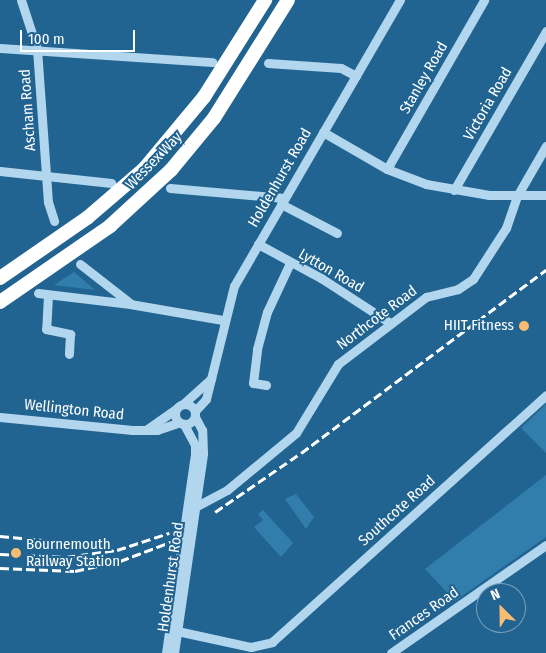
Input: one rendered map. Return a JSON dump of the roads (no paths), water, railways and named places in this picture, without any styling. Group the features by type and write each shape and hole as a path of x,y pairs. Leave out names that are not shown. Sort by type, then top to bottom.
{"highway":[{"name":"Wessex Way","path":"0,278 87,218 144,169 204,97 265,0"},
{"name":"Wessex Way","path":"0,302 110,226 171,170 214,118 288,0"}],"street":[{"name":"Ascham Road","path":"21,0 37,49 48,202 54,221"},
{"name":"Holdenhurst Road","path":"182,423 195,414 206,399 223,320 234,286 400,0"},
{"name":"Stanley Road","path":"387,170 484,0"},
{"name":"Victoria Road","path":"454,190 546,31"},
{"path":"0,48 213,62"},
{"path":"268,63 341,68 356,76"},
{"path":"323,132 387,170 426,184 454,190 517,196 546,195"},
{"name":"Northcote Road","path":"197,509 242,477 296,433 338,364 426,297 458,289 473,279 506,228 517,196 546,146"},
{"path":"0,171 112,183"},
{"path":"170,188 283,201 337,234"},
{"name":"Lytton Road","path":"258,244 290,263 321,278 390,323"},
{"path":"266,386 253,383 257,349 267,312 290,263"},
{"path":"80,264 130,304"},
{"path":"69,354 70,334 46,329 43,294 130,304 223,320"},
{"path":"146,430 180,406 211,379"},
{"name":"Southcote Road","path":"265,646 546,395"},
{"path":"180,406 190,404 195,414"},
{"name":"Holdenhurst Road","path":"166,653 195,454 195,445 182,423 176,418 180,406"},
{"name":"Holdenhurst Road","path":"174,653 197,509 204,440 195,414"},
{"name":"Wellington Road","path":"0,417 146,430 182,423"},
{"name":"Frances Road","path":"391,653 546,546"},
{"path":"177,630 250,647 265,646 272,653"}],"railway":[{"path":"215,512 301,453 546,270"},
{"path":"0,554 66,557 117,550 169,533"},
{"path":"0,536 107,546"},
{"path":"0,568 75,571 120,561 173,541"}],"place":[{"name":"HIIT Fitness","path":"524,326"},
{"name":"Bournemouth Railway Station","path":"16,553"}]}
